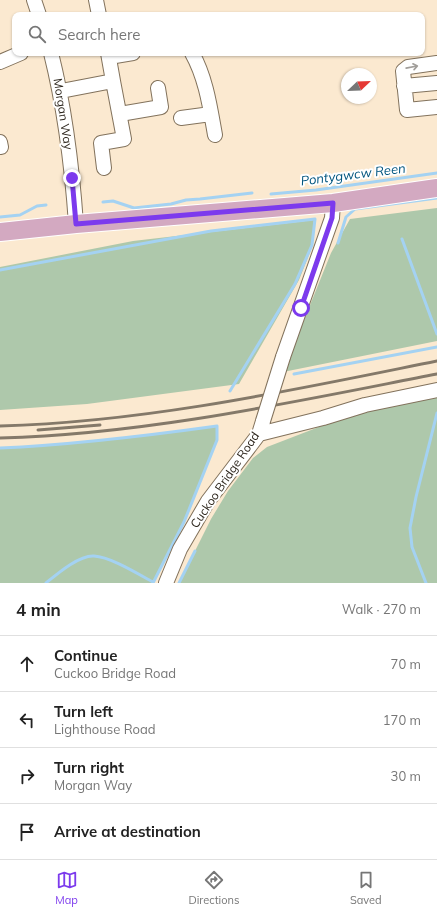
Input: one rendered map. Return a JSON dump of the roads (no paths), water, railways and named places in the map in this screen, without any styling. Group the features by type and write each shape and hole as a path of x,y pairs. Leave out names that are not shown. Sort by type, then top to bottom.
{"main road":[{"path":"0,232 76,224 333,203 437,188"}],"street":[{"path":"34,0 38,12"},
{"path":"96,0 98,12"},
{"path":"0,62 14,56"},
{"name":"Morgan Way","path":"52,56 60,91 72,172 76,224"},
{"path":"104,168 101,143 124,139 108,56"},
{"path":"193,56 202,75 207,92 215,135"},
{"path":"437,63 405,68 403,71 407,110 437,107"},
{"path":"60,91 113,81"},
{"path":"404,86 437,83"},
{"path":"120,114 161,106 158,88"},
{"path":"181,118 211,114"},
{"name":"Cuckoo Bridge Road","path":"166,583 180,549 208,501 261,427 283,357 332,218 333,203"},
{"path":"261,427 323,418 365,405 437,390"}],"waterway":[{"name":"Pontygwcw Reen","path":"271,194 316,190 437,173"},
{"path":"103,202 113,201 134,208 171,204 186,200 252,193"},
{"path":"338,243 346,217 355,209 437,198"},
{"path":"0,217 20,215 37,206 46,205"},
{"path":"0,270 211,231 315,219 312,245 295,284 230,391"},
{"path":"402,239 437,334"},
{"path":"294,374 437,347"},
{"path":"426,583 412,547 410,528 416,497 437,413"},
{"path":"0,448 109,440 217,426 217,440 184,522 153,583"},
{"path":"179,583 195,551"},
{"path":"46,583 75,562 94,556 108,559 153,582"}],"railway":[{"path":"0,426 110,418 220,403 437,361"},
{"path":"0,438 110,430 220,415 437,374"},
{"path":"38,430 100,425"}]}
